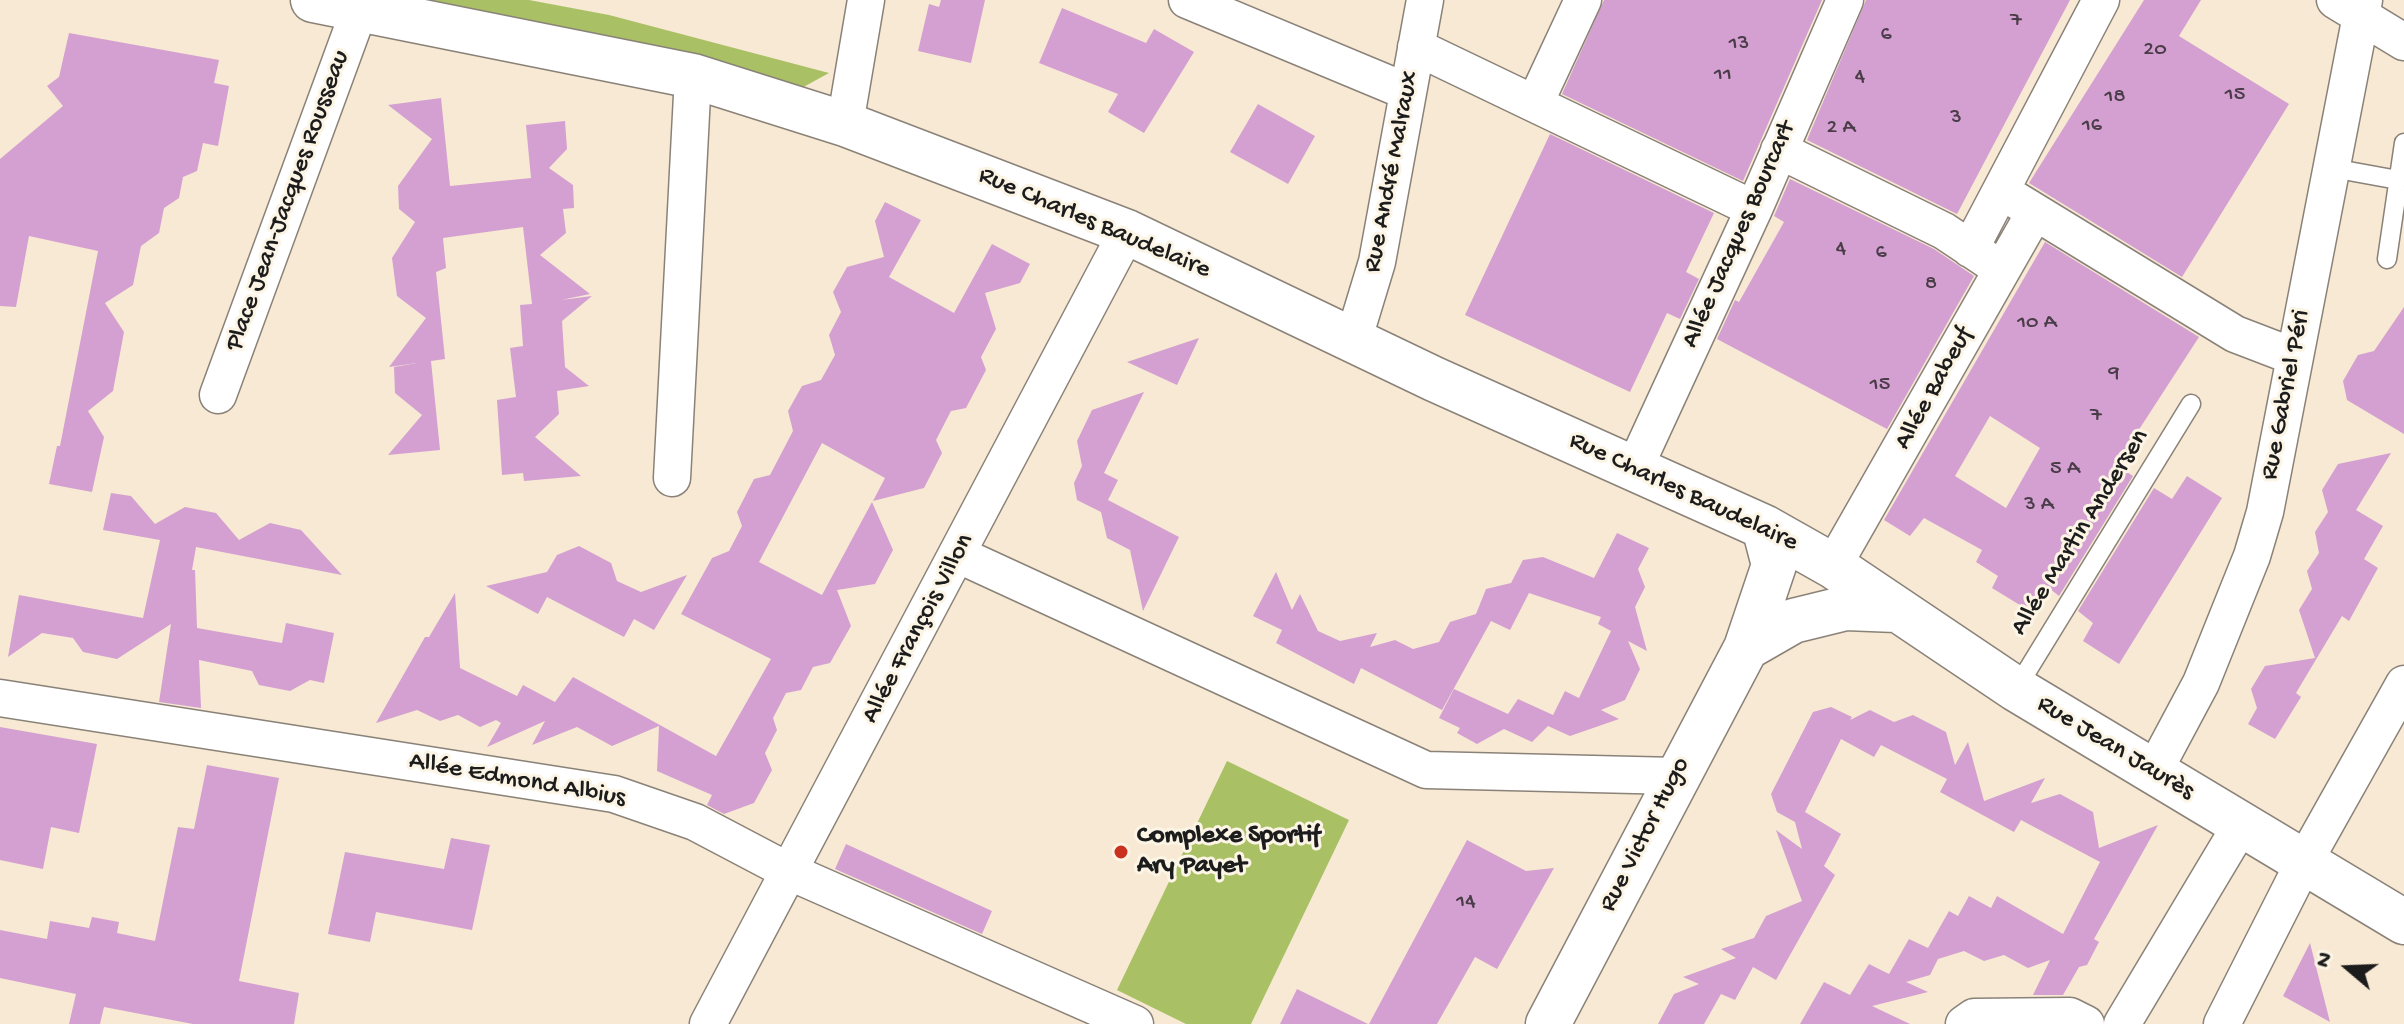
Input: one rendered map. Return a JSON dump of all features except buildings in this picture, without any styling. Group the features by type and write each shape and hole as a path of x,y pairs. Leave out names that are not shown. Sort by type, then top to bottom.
{"street":[{"name":"Rue Charles Baudelaire","path":"313,0 693,76 845,124 1127,232 1353,341 1764,527 1833,566"},
{"path":"845,124 866,0"},
{"path":"1187,0 1408,92"},
{"name":"Rue André Malraux","path":"1353,341 1377,262 1425,0"},
{"path":"1535,103 1583,0"},
{"name":"Allée Jacques Bourcart","path":"1634,469 1754,209 1845,0"},
{"path":"1970,249 2101,0"},
{"path":"2353,5 2404,42"},
{"name":"Rue Gabriel Péri","path":"2154,771 2201,683 2252,556 2332,168 2353,5"},
{"name":"Place Jean-Jacques Rousseau","path":"218,395 360,8"},
{"path":"1416,47 1754,209"},
{"path":"672,478 693,76"},
{"path":"1779,150 1944,231 2002,269"},
{"path":"2001,191 2235,334 2295,357"},
{"name":"Allée Babeuf","path":"1833,566 2035,212"},
{"name":"Allée François Villon","path":"708,1024 959,555 1127,232"},
{"name":"Rue Victor Hugo","path":"1548,1024 1746,648 1774,565 1764,527"},
{"path":"959,555 1426,770 1676,776"},
{"name":"Rue Jean Jaurès","path":"1833,566 2016,689 2404,922"},
{"path":"1746,648 1793,621 1846,608 1896,610"},
{"path":"2222,1024 2304,862 2404,684"},
{"name":"Allée Edmond Albius","path":"0,698 614,794 695,822 790,872 1135,1024"},
{"path":"2122,1024 2241,825"},
{"path":"1964,1024 1974,1017 2070,1016 2086,1024"}],"lane":[{"path":"2387,259 2404,143"},
{"path":"2332,168 2398,180"},
{"name":"Allée Martin Andersen","path":"2016,689 2191,404"}],"green space":[{"path":"408,0 529,0 609,15 829,73 796,91"},
{"path":"1227,761 1349,820 1251,1024 1186,1024 1117,990"}],"place":[{"name":"Complexe Sportif Ary Payet","path":"1121,852"}]}
